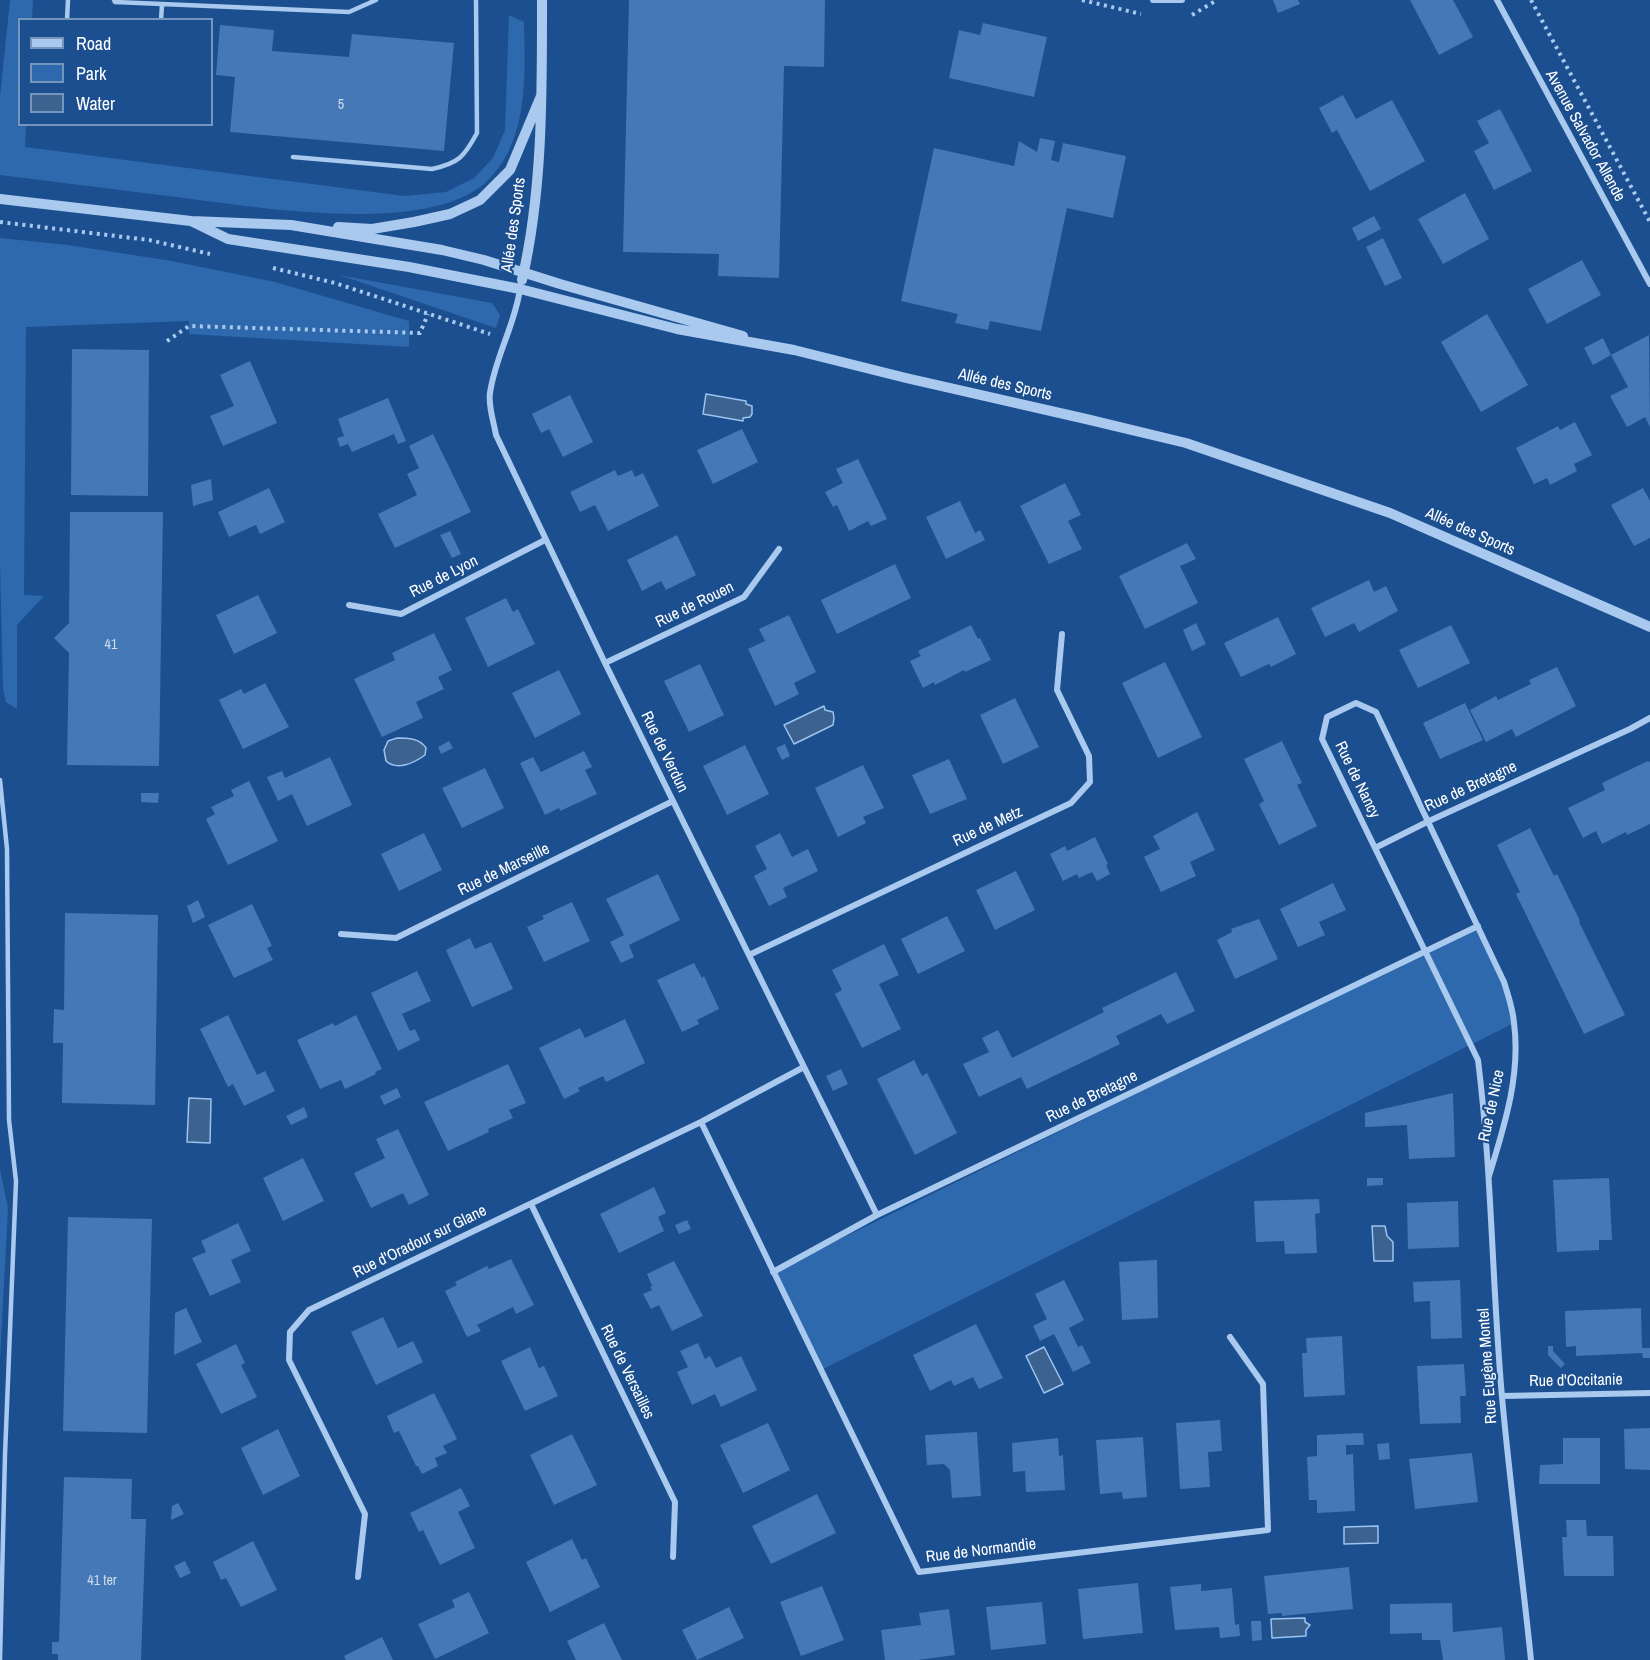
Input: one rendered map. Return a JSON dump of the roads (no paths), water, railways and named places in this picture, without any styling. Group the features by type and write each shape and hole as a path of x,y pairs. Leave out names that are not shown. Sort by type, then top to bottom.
{"street":[{"name":"Allée des Sports","path":"542,0 542,96 535,195 520,289 677,329 794,350 1186,443 1390,513 1650,627"},
{"path":"1153,0 1182,0"},
{"name":"Avenue Salvador Allende","path":"1497,0 1650,284"},
{"name":"Allée des Sports","path":"291,225 372,229 450,214 480,200 510,170 542,96"},
{"path":"0,199 191,221 291,225 442,250 484,260 524,274 794,350"},
{"path":"191,221 228,239 409,267 520,289"},
{"name":"Rue de Verdun","path":"520,289 516,312 505,338 489,395 496,435 605,663 877,1215"},
{"name":"Rue de Lyon","path":"350,605 401,614 545,540"},
{"name":"Rue de Rouen","path":"605,663 744,597 779,549"},
{"name":"Rue de Metz","path":"749,955 1071,803 1090,782 1089,756 1057,690 1062,633"},
{"name":"Rue de Nancy","path":"1375,848 1322,739 1327,717 1356,703 1376,712 1429,821"},
{"name":"Rue de Bretagne","path":"1375,848 1650,718"},
{"name":"Rue de Marseille","path":"341,934 396,938 673,801"},
{"name":"Rue de Nice","path":"1429,821 1504,982 1514,1023 1515,1074 1505,1123 1489,1176"},
{"path":"1375,848 1425,952"},
{"name":"Rue de Bretagne","path":"774,1272 877,1215 1478,926"},
{"name":"Rue de Nice","path":"1425,952 1478,1060 1489,1176"},
{"name":"Rue d'Oradour sur Glane","path":"358,1577 365,1514 289,1360 290,1332 309,1310 701,1122 804,1066"},
{"name":"Rue de Normandie","path":"701,1122 919,1572 1268,1530 1263,1384 1230,1337"},
{"name":"Rue Eugène Montel","path":"1489,1176 1502,1396 1532,1660"},
{"name":"Rue de Versailles","path":"531,1204 675,1502 673,1557"},
{"name":"Rue d'Occitanie","path":"1502,1396 1650,1393"}],"lane":[{"path":"67,18 68,0"},
{"path":"114,0 115,2 349,12 376,0"},
{"path":"293,157 432,169 451,165 466,152 477,133 476,0"},
{"path":"161,18 162,4"},
{"path":"0,780 7,849 9,1120 16,1181 5,1455 0,1660"}],"water":[{"path":"706,394 746,401 746,404 752,406 752,414 750,417 743,418 743,421 703,414"},
{"path":"824,706 825,710 833,712 833,725 794,744 784,725"},
{"path":"397,738 420,742 426,748 425,755 406,765 390,764 386,761 384,750 388,741"},
{"path":"189,1098 211,1099 210,1143 187,1142"},
{"path":"1372,1226 1385,1226 1387,1236 1393,1242 1393,1261 1374,1261"},
{"path":"1044,1347 1063,1384 1044,1393 1026,1356"},
{"path":"1378,1526 1378,1543 1344,1544 1344,1527"},
{"path":"1305,1618 1305,1622 1310,1625 1306,1630 1306,1636 1272,1638 1271,1619"}]}
